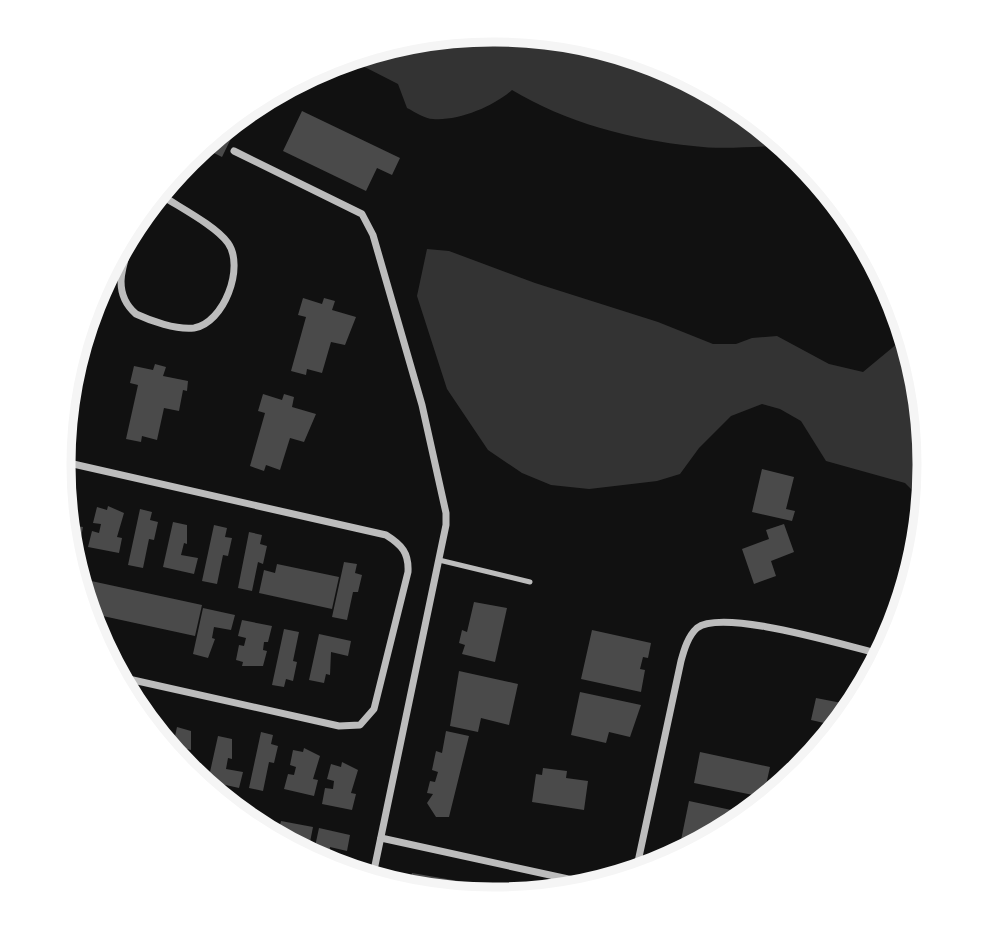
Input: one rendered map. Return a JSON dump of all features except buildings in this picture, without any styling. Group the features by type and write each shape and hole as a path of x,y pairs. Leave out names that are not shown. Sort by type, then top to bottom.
{"street":[{"path":"234,150 362,214 373,235 422,405 443,494 446,526 374,870"},
{"path":"125,258 120,286 122,296 136,314 194,328 205,324 217,314 233,274 234,261 228,242 166,198"},
{"path":"71,464 386,535 404,548 407,555 408,572 374,709 360,725 339,726 130,679"},
{"path":"638,862 681,662 685,648 697,629 709,622 736,620 872,652"},
{"path":"381,838 571,880"}],"lane":[{"path":"439,560 530,582"}],"shaded area":[{"path":"466,43 522,43 576,50 630,64 681,86 729,113 772,146 704,147 646,139 576,120 512,90 496,102 476,111 454,118 430,119 407,108 398,84 359,64 412,50"},
{"path":"427,249 449,251 535,283 658,322 713,344 736,344 752,338 777,336 829,364 863,372 898,343 913,409 917,464 916,494 905,483 826,461 801,421 780,409 762,404 731,416 699,448 680,474 657,481 589,489 551,485 522,473 488,450 447,389 417,296"}]}
